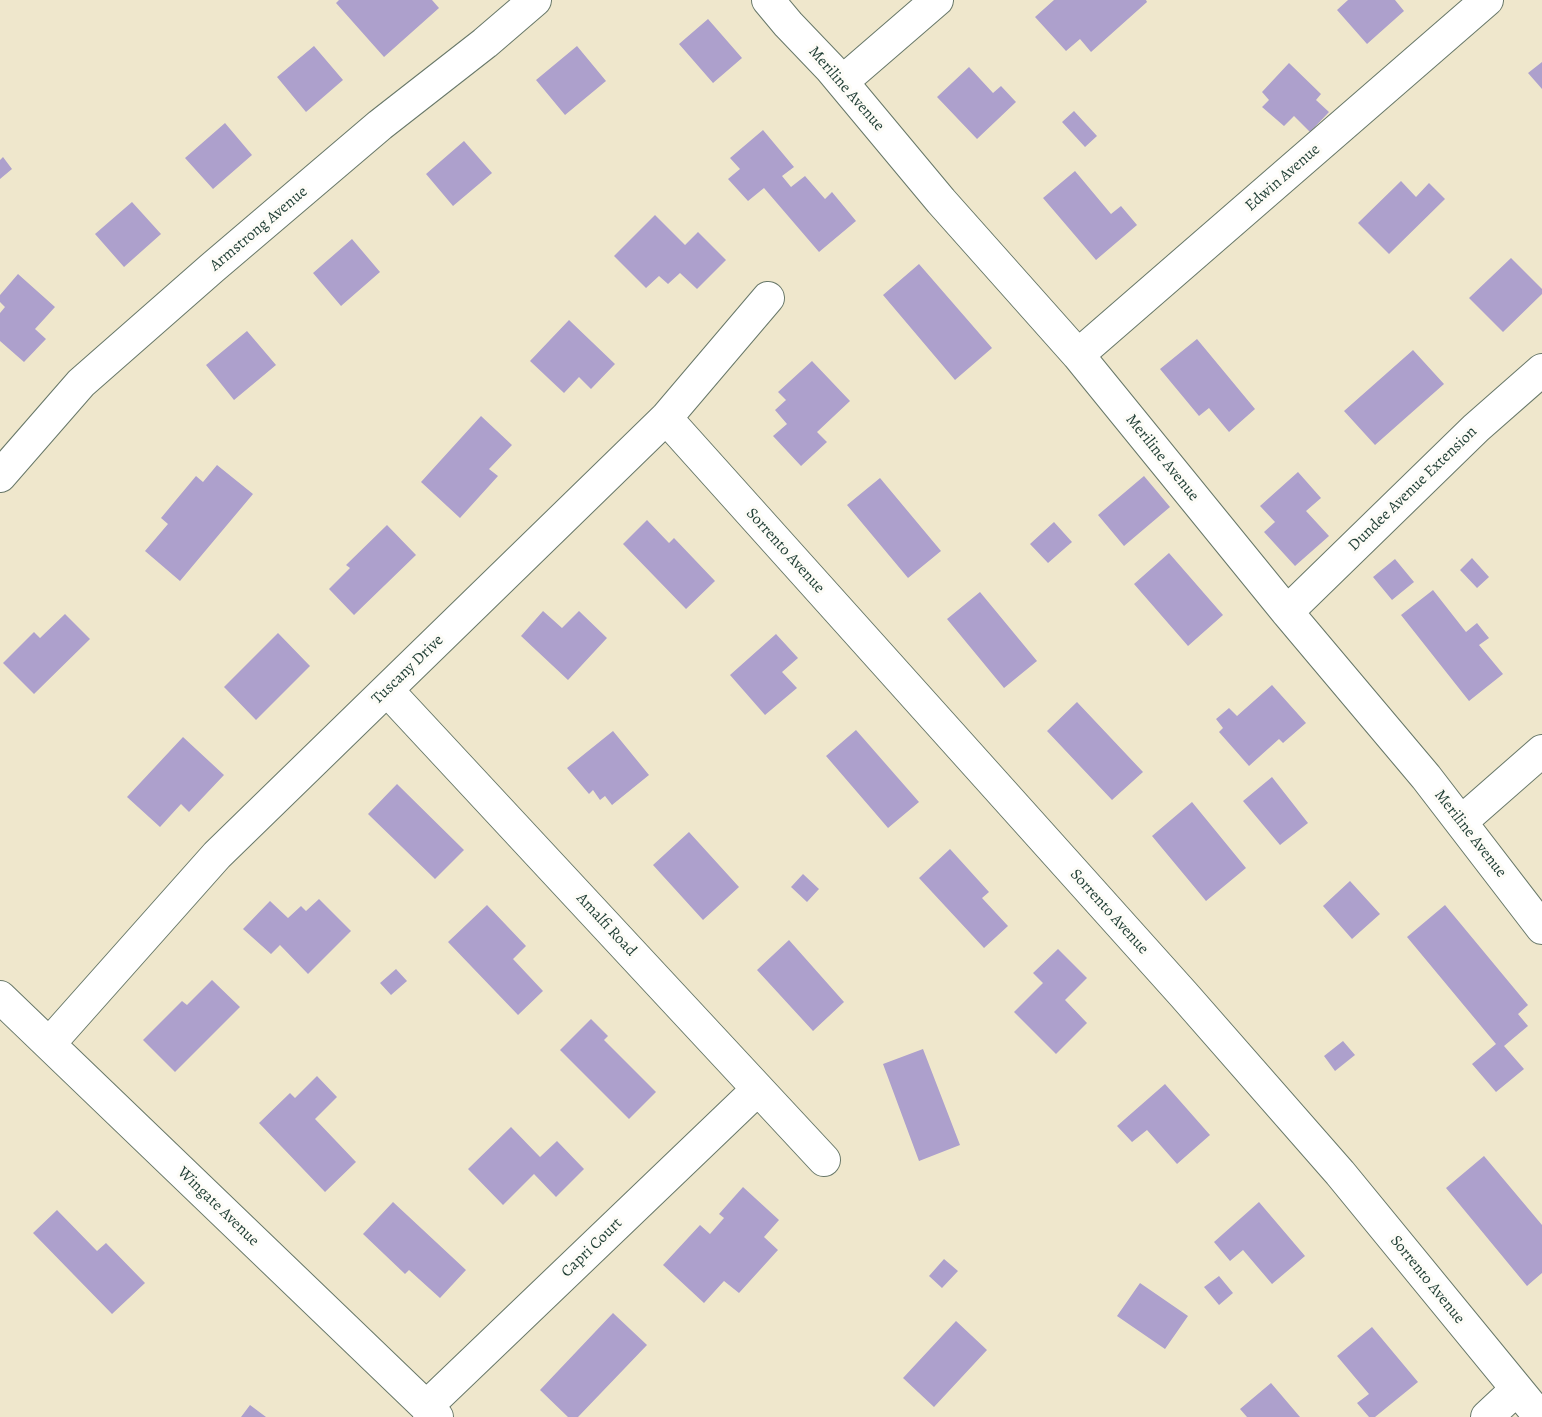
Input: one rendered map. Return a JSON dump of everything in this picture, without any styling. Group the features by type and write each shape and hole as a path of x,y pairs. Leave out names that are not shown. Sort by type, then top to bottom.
{"street":[{"name":"Armstrong Avenue","path":"0,476 81,383 371,133 485,43 535,0"},
{"name":"Meriline Avenue","path":"768,0 842,82 941,201 1078,355 1287,612 1426,777 1542,928"},
{"path":"842,82 937,0"},
{"name":"Edwin Avenue","path":"1078,355 1487,0"},
{"name":"Tuscany Drive","path":"49,1044 217,855 666,418 768,298"},
{"name":"Dundee Avenue Extension","path":"1287,612 1476,428 1542,370"},
{"name":"Sorrento Avenue","path":"666,418 1340,1173 1540,1417"},
{"name":"Amalfi Road","path":"387,690 824,1160"},
{"path":"1461,822 1542,751"},
{"name":"Wingate Avenue","path":"0,997 431,1412"},
{"name":"Capri Court","path":"431,1412 758,1089"},
{"path":"1487,1417 1518,1389"}],"building":[{"path":"339,0 432,0 439,8 384,57 336,3"},
{"path":"1054,0 1146,0 1147,2 1091,52 1080,39 1066,51 1035,17"},
{"path":"1348,0 1395,0 1404,11 1367,44 1337,10"},
{"path":"708,19 742,58 713,83 679,44"},
{"path":"314,46 343,80 306,112 277,77"},
{"path":"577,46 606,81 565,115 536,80"},
{"path":"1542,62 1542,89 1528,73"},
{"path":"1289,63 1321,94 1316,100 1329,112 1310,132 1294,116 1284,126 1262,107 1269,100 1262,92"},
{"path":"969,67 993,93 1001,86 1016,102 977,139 937,97"},
{"path":"1074,111 1097,136 1085,147 1062,122"},
{"path":"225,123 252,155 213,189 185,158"},
{"path":"763,130 794,167 782,176 791,187 805,176 825,199 832,192 856,221 819,252 764,188 748,201 728,179 740,169 730,158"},
{"path":"464,141 492,173 453,206 426,174"},
{"path":"3,157 12,169 0,179 0,160"},
{"path":"1075,171 1111,214 1121,206 1137,225 1096,260 1043,198"},
{"path":"1401,181 1416,197 1429,183 1445,199 1389,254 1358,223"},
{"path":"132,202 161,234 124,267 95,234"},
{"path":"655,215 685,245 698,232 726,260 697,289 680,273 668,284 659,276 646,288 614,256"},
{"path":"352,239 380,272 341,306 313,273"},
{"path":"1511,258 1542,289 1542,294 1503,332 1469,298"},
{"path":"919,264 992,348 955,380 883,295"},
{"path":"18,274 55,307 35,329 46,339 24,362 0,341 0,313 5,307 0,302 0,295"},
{"path":"569,320 615,364 591,389 579,377 564,393 530,361"},
{"path":"247,331 276,365 234,400 206,365"},
{"path":"1197,339 1255,409 1229,432 1209,408 1199,416 1160,369"},
{"path":"1413,350 1444,384 1375,445 1344,411"},
{"path":"812,361 850,401 817,432 827,442 801,466 773,436 787,424 775,410 786,400 778,392"},
{"path":"481,416 512,445 489,469 498,476 460,518 421,482"},
{"path":"217,465 253,494 180,581 145,551 168,524 161,518 196,476 203,482"},
{"path":"1298,472 1321,498 1306,511 1329,536 1295,566 1264,532 1275,522 1260,506"},
{"path":"1144,476 1170,507 1124,546 1098,515"},
{"path":"880,478 941,551 908,578 847,505"},
{"path":"647,520 669,543 674,538 715,581 686,609 623,544"},
{"path":"1054,522 1072,542 1048,563 1030,544"},
{"path":"387,525 416,555 354,615 329,589 350,568 346,565"},
{"path":"1169,553 1223,615 1188,646 1134,584"},
{"path":"1472,558 1489,577 1477,588 1460,570"},
{"path":"1395,559 1414,582 1392,600 1373,577"},
{"path":"1433,590 1466,632 1477,623 1489,638 1479,645 1503,674 1469,701 1401,615"},
{"path":"980,592 1037,661 1004,688 947,619"},
{"path":"543,611 562,628 579,611 607,638 568,680 521,636"},
{"path":"65,614 90,639 34,694 3,663 34,632 40,638"},
{"path":"278,633 310,666 256,720 224,687"},
{"path":"776,634 798,658 782,672 797,688 765,715 730,675"},
{"path":"1272,685 1306,723 1283,743 1279,739 1249,766 1219,732 1223,728 1216,719 1229,708 1237,716"},
{"path":"1077,702 1143,772 1112,800 1047,731"},
{"path":"856,730 919,802 888,828 826,756"},
{"path":"613,731 649,775 612,805 605,796 600,800 593,790 589,794 567,768"},
{"path":"183,737 224,775 189,812 181,804 160,827 127,797"},
{"path":"1272,777 1308,823 1280,845 1243,801"},
{"path":"397,784 464,850 435,879 368,814"},
{"path":"1192,802 1246,868 1206,901 1152,836"},
{"path":"689,832 739,887 703,920 653,865"},
{"path":"950,849 989,892 982,898 1008,926 984,948 919,878"},
{"path":"803,874 819,889 807,902 791,887"},
{"path":"1350,881 1380,914 1352,939 1323,906"},
{"path":"319,899 351,931 308,974 280,945 271,954 243,929 270,901 288,918 301,906 306,911"},
{"path":"487,905 526,946 513,959 543,991 518,1015 448,942"},
{"path":"1445,905 1528,1005 1518,1014 1528,1026 1504,1046 1524,1069 1496,1092 1472,1064 1496,1044 1407,937"},
{"path":"789,940 844,1002 813,1031 757,970"},
{"path":"1058,949 1087,978 1065,1000 1087,1023 1056,1054 1014,1012 1043,983 1033,973"},
{"path":"396,969 407,981 391,995 380,983"},
{"path":"212,980 240,1007 175,1072 143,1040 182,1001 187,1005"},
{"path":"591,1019 608,1036 604,1040 656,1092 629,1119 560,1050"},
{"path":"1343,1041 1355,1055 1335,1071 1324,1056"},
{"path":"923,1049 960,1145 919,1161 883,1064"},
{"path":"317,1076 337,1097 315,1119 356,1162 325,1192 259,1123 290,1093 295,1098"},
{"path":"1165,1084 1210,1135 1177,1164 1147,1130 1132,1142 1117,1126"},
{"path":"511,1127 540,1157 557,1141 584,1169 556,1197 534,1174 503,1205 468,1169"},
{"path":"1484,1156 1542,1225 1542,1273 1527,1286 1446,1188"},
{"path":"743,1187 779,1220 764,1237 778,1250 739,1293 724,1281 704,1303 663,1265 700,1225 710,1234 724,1218 719,1214"},
{"path":"393,1202 466,1270 440,1298 409,1270 405,1274 363,1234"},
{"path":"1259,1202 1305,1256 1272,1284 1243,1250 1230,1261 1214,1242"},
{"path":"57,1210 97,1251 106,1243 145,1283 112,1314 33,1233"},
{"path":"944,1259 958,1271 942,1288 929,1276"},
{"path":"1219,1276 1233,1293 1219,1305 1204,1287"},
{"path":"1140,1283 1188,1316 1165,1349 1117,1316"},
{"path":"613,1313 647,1345 578,1417 568,1417 540,1390"},
{"path":"956,1321 987,1350 934,1407 903,1378"},
{"path":"1372,1327 1418,1382 1375,1417 1369,1417 1357,1403 1369,1394 1337,1356"},
{"path":"1271,1383 1300,1417 1247,1417 1240,1409"},
{"path":"250,1405 266,1417 241,1417"}]}
